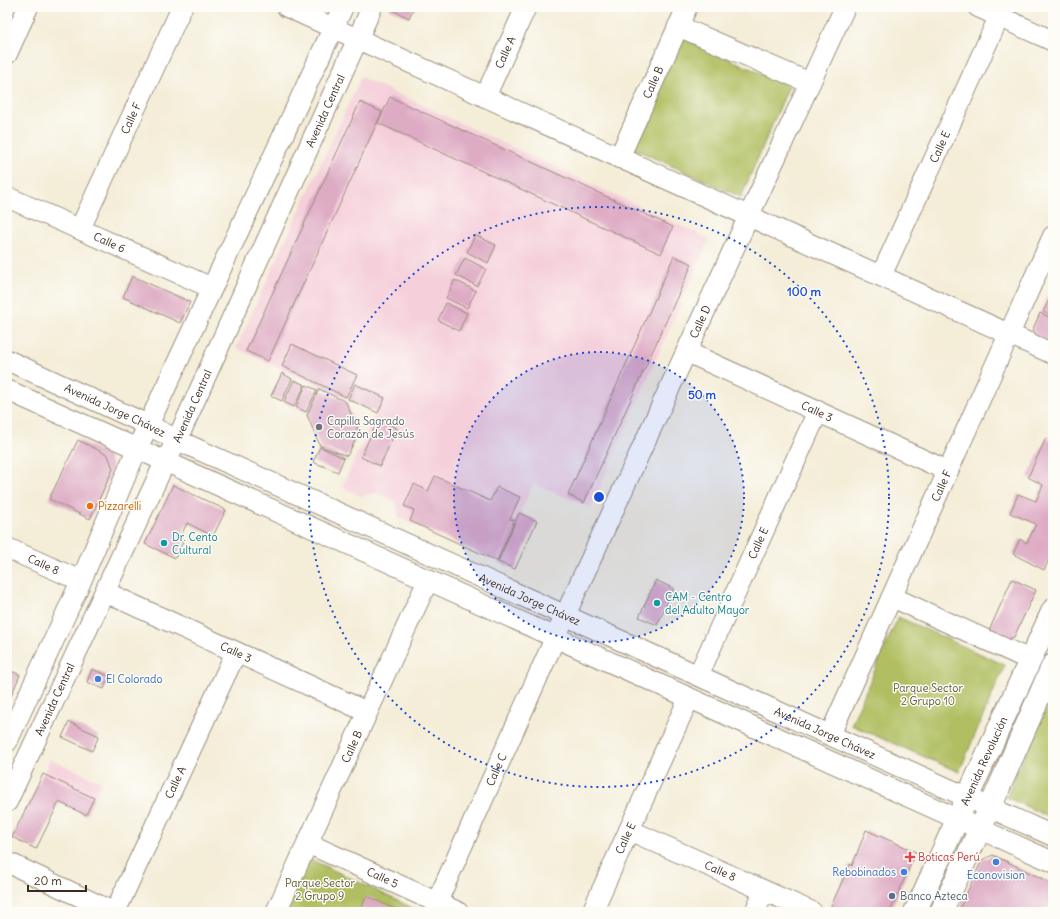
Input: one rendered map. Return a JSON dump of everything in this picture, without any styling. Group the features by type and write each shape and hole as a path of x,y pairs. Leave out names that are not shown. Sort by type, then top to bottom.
{"main road":[{"name":"Avenida Revolución","path":"915,912 1053,610"},
{"path":"941,912 1052,671"}],"street":[{"path":"9,45 28,7"},
{"name":"Calle F","path":"80,229 182,7"},
{"path":"287,7 1053,354"},
{"path":"7,742 81,582 137,449 343,7"},
{"name":"Avenida Central","path":"7,802 165,462 177,440 359,39 372,7"},
{"name":"Calle A","path":"485,97 526,7"},
{"name":"Calle B","path":"619,158 687,7"},
{"name":"Calle D","path":"555,638 845,7"},
{"path":"978,7 1053,42"},
{"name":"Calle E","path":"881,276 999,17"},
{"path":"678,26 810,82"},
{"name":"Calle 6","path":"7,197 212,288"},
{"name":"Calle F","path":"830,735 1053,236"},
{"name":"Calle 3","path":"687,352 948,471"},
{"name":"Avenida Jorge Chávez","path":"7,360 148,425 177,440 1053,836"},
{"path":"7,390 1053,862"},
{"name":"Calle E","path":"698,676 818,411"},
{"name":"Calle 8","path":"7,548 81,582"},
{"name":"Calle B","path":"276,912 428,580"},
{"name":"Calle 3","path":"105,592 367,712"},
{"path":"892,597 1030,660"},
{"name":"Calle C","path":"437,902 555,638"},
{"name":"Calle A","path":"114,912 236,652"},
{"name":"Calle E","path":"592,912 689,698"},
{"name":"Calle 8","path":"629,830 812,912"},
{"name":"Calle 5","path":"307,843 458,912"},
{"path":"7,862 114,912"},
{"path":"755,912 764,891"}],"shaded area":[{"path":"361,77 709,239 591,508 533,484 498,562 399,518 396,502 377,493 360,496 342,487 376,413 236,348"},
{"path":"1053,281 1053,345 1034,337 1032,329"},
{"path":"50,759 101,782 86,815 35,791"}],"green space":[{"path":"678,36 789,86 741,197 630,147"},
{"name":"Parque Sector 2 Grupo 10","path":"898,617 1005,665 959,772 851,725"},
{"path":"1053,693 1053,819 1006,797"},
{"name":"Parque Sector 2 Grupo 9","path":"308,858 421,912 284,912"}],"building":[{"path":"414,7 409,18 388,8"},
{"path":"390,97 673,227 661,254 378,123"},
{"path":"360,102 382,112 268,361 246,351"},
{"path":"475,235 496,245 488,263 467,252"},
{"path":"674,256 692,264 584,503 568,495"},
{"path":"465,258 486,269 477,286 456,275"},
{"path":"132,276 190,302 180,323 123,297"},
{"path":"455,280 476,291 467,308 446,298"},
{"path":"1053,293 1053,317 1043,312"},
{"path":"446,303 467,313 459,331 438,320"},
{"path":"1040,313 1053,319 1053,343 1036,335 1033,329"},
{"path":"292,344 357,375 346,397 282,366"},
{"path":"282,373 292,379 282,401 271,396"},
{"path":"294,380 305,385 294,407 284,402"},
{"path":"355,384 385,398 378,413 348,399"},
{"path":"306,385 317,390 306,412 296,407"},
{"path":"319,389 346,402 359,433 347,456 320,446 307,415"},
{"path":"378,419 397,428 380,466 361,457"},
{"path":"1046,438 1053,442 1053,552 1044,570 1013,554 1020,539 1027,543 1036,524 1010,513 1018,494 1036,501 1043,485 1028,477"},
{"path":"78,440 108,455 113,469 90,519 49,499"},
{"path":"320,447 344,458 338,472 313,462"},
{"path":"435,476 490,501 497,487 520,497 510,519 514,520 511,529 497,561 410,521 414,510 404,506 414,484 428,491"},
{"path":"173,485 226,510 213,536 187,523 179,540 183,542 175,558 145,544"},
{"path":"519,513 537,521 515,569 498,562"},
{"path":"1012,579 1036,590 1014,637 1006,640 989,631"},
{"name":"CAM - Centro del Adulto Mayor","path":"656,580 674,589 657,625 639,617"},
{"path":"7,669 20,675 7,705"},
{"name":"El Colorado","path":"92,669 109,676 104,689 87,682"},
{"path":"69,722 99,736 92,751 62,737"},
{"path":"43,774 94,798 86,815 59,802 36,849 12,837"},
{"path":"866,830 916,852 890,912 843,912 831,906 850,864 852,866"},
{"path":"993,855 1053,884 1053,912 958,912 982,860"},
{"path":"367,896 393,908 402,912 359,912"}],"place":[{"name":"Capilla Sagrado Corazón de Jesús","path":"319,427"},
{"name":"Pizzarelli","path":"90,506"},
{"name":"Dr. Cento Cultural","path":"164,543"},
{"name":"CAM - Centro del Adulto Mayor","path":"657,603"},
{"name":"El Colorado","path":"98,679"},
{"name":"Boticas Perú","path":"910,857"},
{"name":"Econovision","path":"996,862"},
{"name":"Rebobinados","path":"904,872"},
{"name":"Banco Azteca","path":"892,896"}]}
